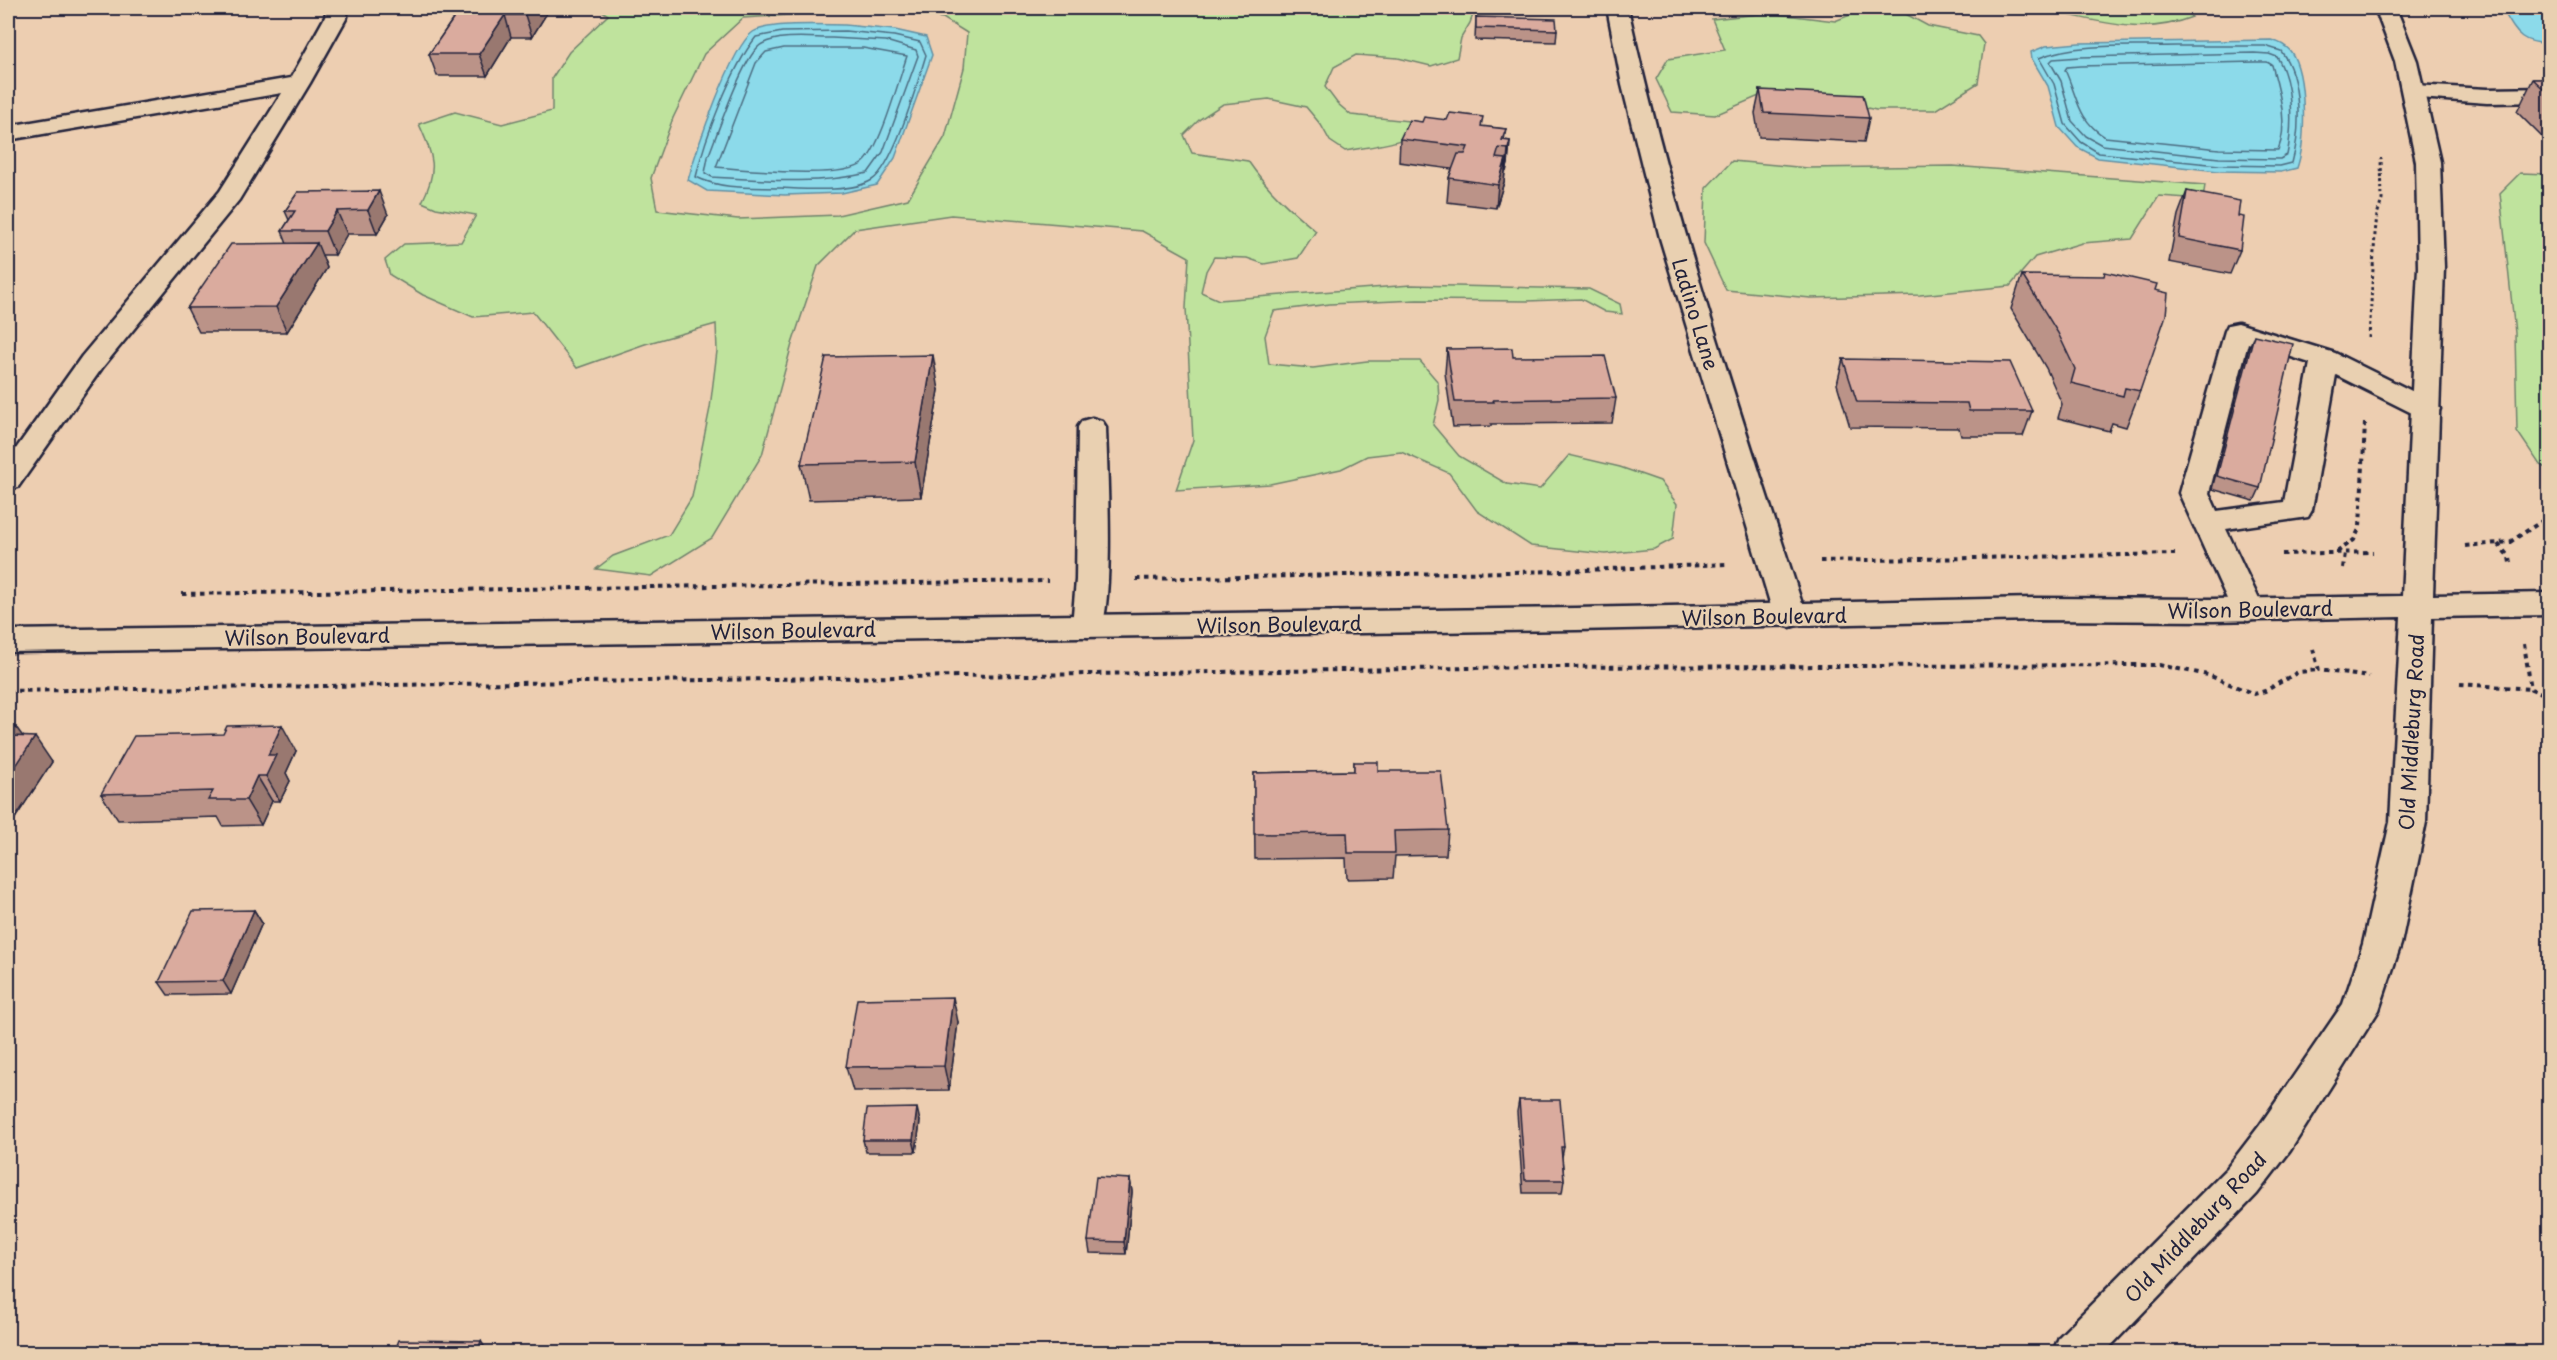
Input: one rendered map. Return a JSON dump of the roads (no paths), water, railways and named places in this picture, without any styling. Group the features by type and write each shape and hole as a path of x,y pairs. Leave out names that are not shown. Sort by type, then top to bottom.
{"main road":[{"path":"8,480 92,362 230,195 299,83 336,17 337,8"},
{"name":"Ladino Lane","path":"1617,8 1631,79 1665,212 1790,616"},
{"name":"Old Middleburg Road","path":"2075,1353 2242,1181 2276,1138 2360,1010 2382,944 2408,822 2431,267 2428,162 2406,61 2385,8"},
{"path":"8,133 299,83"},
{"path":"2413,92 2487,96 2550,95"},
{"path":"2248,610 2194,493 2238,331 2325,359 2426,409"},
{"path":"2208,522 2297,510 2325,359"},
{"path":"1088,626 1092,580 1092,428"},
{"name":"Wilson Boulevard","path":"8,641 1790,616 2034,609 2248,610 2550,604"}],"water":[{"path":"2503,8 2549,8 2549,44 2532,42 2521,36 2513,27"},
{"path":"783,25 845,25 895,30 926,37 932,55 895,158 877,185 842,193 785,195 707,191 688,180 706,124 725,78 744,41 753,32"},
{"path":"2271,40 2287,47 2291,52 2300,76 2302,92 2302,142 2297,168 2281,172 2218,171 2098,158 2077,147 2059,127 2048,86 2032,59 2031,52 2046,46 2079,43"}]}
